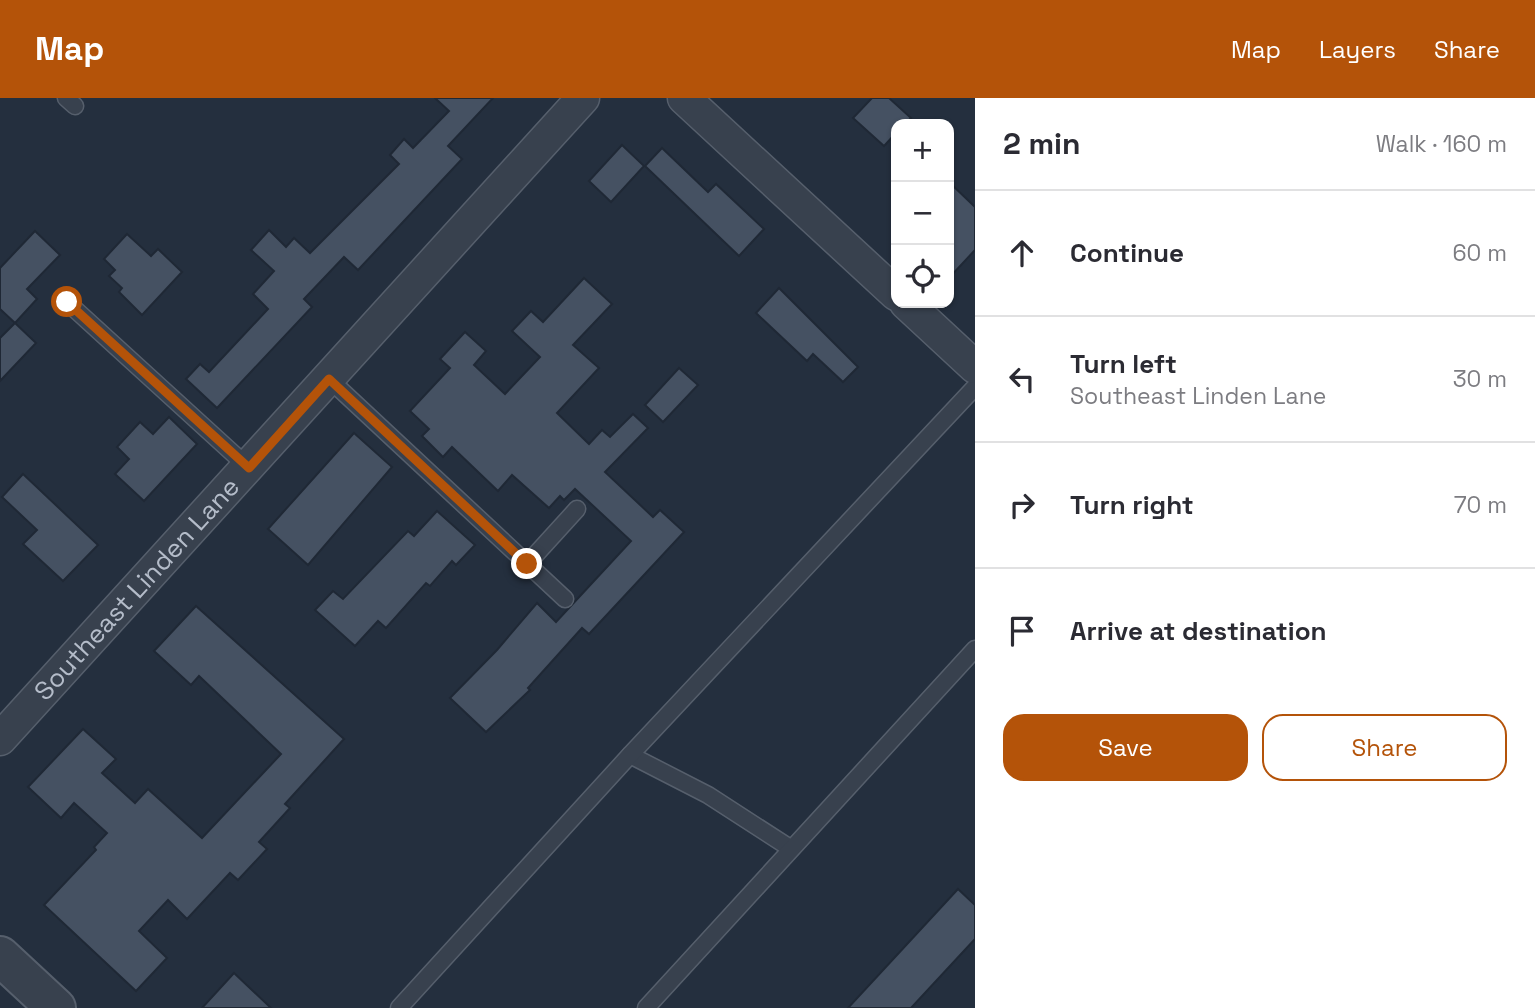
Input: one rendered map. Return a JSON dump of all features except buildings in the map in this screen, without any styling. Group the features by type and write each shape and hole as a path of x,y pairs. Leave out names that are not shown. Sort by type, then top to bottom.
{"street":[{"name":"Southeast Linden Lane","path":"0,739 583,98"},
{"path":"684,98 891,289"},
{"path":"911,308 975,366"},
{"path":"0,956 56,1008"}],"lane":[{"path":"67,302 249,468"},
{"path":"329,379 565,599"},
{"path":"399,1008 630,755 975,387"},
{"path":"527,564 577,509"},
{"path":"646,1008 975,649"},
{"path":"630,755 708,795 790,848"}],"route":[{"path":"67,302 249,468 329,379 527,564"}]}
